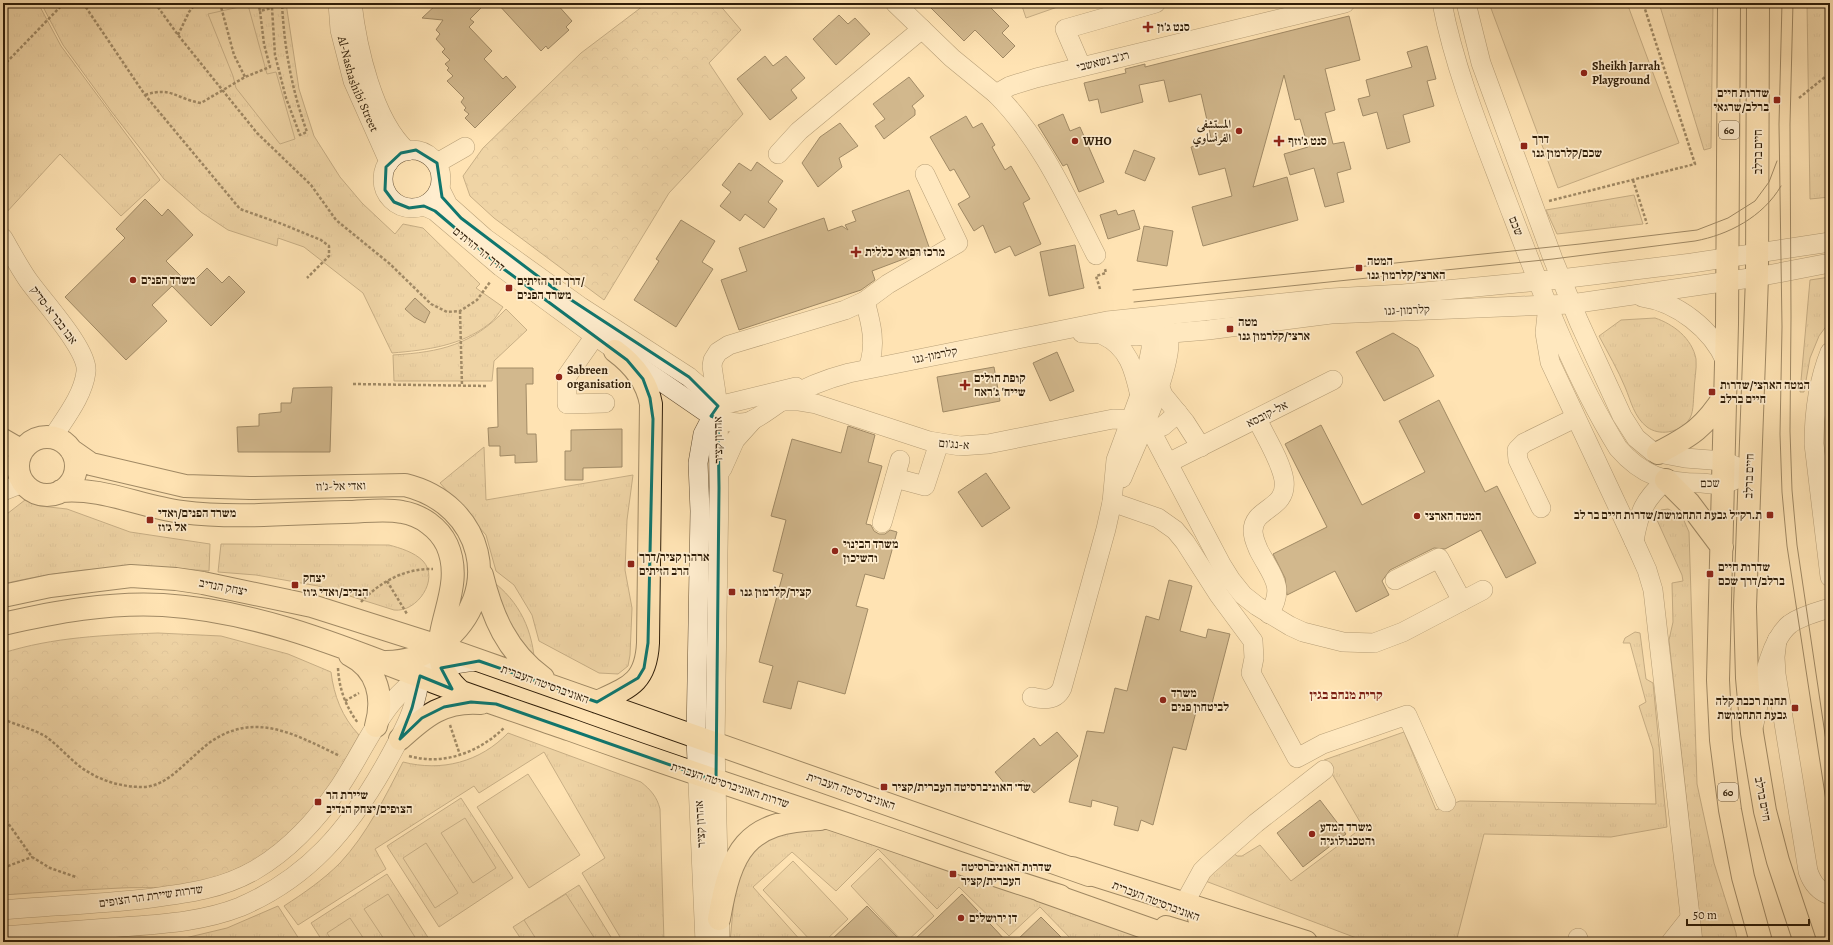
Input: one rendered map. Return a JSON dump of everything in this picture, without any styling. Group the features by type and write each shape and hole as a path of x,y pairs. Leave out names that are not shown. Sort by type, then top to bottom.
{"main road":[{"name":"60","path":"1729,3 1728,281 1718,680 1721,740 1730,810 1750,903 1761,942"},
{"name":"חיים ברלב","path":"1758,3 1758,254 1745,607 1746,678 1752,733 1770,834 1805,942"},
{"path":"597,702 627,687 638,678 644,668 648,647 652,404 646,386 639,373 615,351"},
{"path":"1658,453 1700,428 1716,410 1725,395"},
{"path":"61,491 68,486 73,478 75,459 71,450 60,440 53,437 35,439 22,451 18,467 23,483 33,491 45,495 61,491 89,491 182,512 250,514 393,511 411,514 426,521 437,530 447,544 452,562 451,591 438,646 442,668 450,681 463,693"},
{"path":"3,440 22,451"},
{"name":"ואדי אל-ג'וז","path":"71,450 91,464 185,486 250,488 385,485 405,486 420,489 440,498 455,511 465,524 473,540 478,558 478,584 476,598 469,613 456,632 438,646 418,667 402,661 383,662 304,632"},
{"path":"1666,480 1690,503 1722,547"},
{"path":"478,558 493,615 506,639 519,658 532,670 563,690"},
{"name":"יצחק הנדיב","path":"3,596 50,586 89,580 130,576 176,579 312,606 438,646"},
{"path":"3,624 77,610 145,605 203,610 267,622 304,632 357,658 366,666 374,678 380,695 380,711 368,726"},
{"name":"האוניברסיטה העברית","path":"438,646 1072,868 1261,942"},
{"name":"שדרות האוניברסיטה העברית","path":"418,667 463,693 706,778 1042,890"},
{"path":"401,747 422,718 444,707 458,703 496,704"},
{"path":"719,919 725,888 731,868 739,854 752,838 764,829 779,824 806,820 831,819"},
{"path":"1072,868 1185,902 1306,942"},
{"path":"1042,890 1186,942"},
{"name":"האוניברסיטה העברית","path":"1042,890 1215,942"},
{"path":"1750,903 1751,942"}],"street":[{"name":"Al-Nashashibi Street","path":"338,3 340,30 353,82 390,162"},
{"name":"Al-Nashashibi Street","path":"352,3 358,42 372,90 392,132 407,151"},
{"path":"895,3 952,58 996,94 1015,113 1031,134 1096,255"},
{"path":"1081,66 1064,29 1156,3"},
{"name":"רג'ב נשאשבי","path":"996,94 1010,86 1081,66 1345,3"},
{"name":"שכם","path":"1442,3 1462,80 1538,281 1565,347 1604,425 1618,448 1628,460 1641,469 1666,480 1680,483 1723,484 1749,473"},
{"name":"שכם","path":"1466,3 1481,63 1560,279 1622,416 1641,444 1658,453 1685,458 1724,461 1749,473"},
{"path":"778,154 798,130 922,29"},
{"path":"437,163 465,147"},
{"path":"407,151 424,152 437,163 441,172 442,181 440,189 431,202 417,208 401,206 389,197 383,182 384,174 394,156 407,151"},
{"path":"716,414 712,366 715,356 720,350 737,342 845,310 865,301 888,284 958,243 925,174"},
{"name":"דרך הר הזיתים","path":"440,189 448,206 485,238 581,307 689,377 704,389 716,414"},
{"name":"דרך הר הזיתים","path":"424,206 435,212 501,267 615,351 716,414"},
{"name":"אבו בכר א-סדיק","path":"3,238 28,280 65,327 80,350 86,371 78,396 53,437"},
{"name":"קלרמון-גנו","path":"716,414 759,395 815,384 868,368 1107,322 1160,328 1331,298 1403,294 1560,279 1758,254 1830,242"},
{"name":"קלרמון-גנו","path":"1056,331 1102,335 1160,328 1331,314 1571,304 1757,277 1830,263"},
{"path":"1626,297 1643,297 1655,300 1680,311 1711,338 1726,362"},
{"path":"865,301 873,333 872,352 868,368"},
{"path":"1548,305 1545,333 1550,362 1634,541 1647,570 1653,590 1693,942"},
{"path":"1032,697 1048,700 1059,693 1062,688 1122,461 1143,423 1160,387 1167,359 1160,328"},
{"path":"1139,398 1160,328"},
{"path":"1102,335 1118,344 1127,355 1135,375 1143,423 1168,463 1221,564 1231,580 1244,595 1269,614 1303,632 1343,642 1374,643 1403,632 1483,590"},
{"path":"595,336 567,376 567,404 605,403"},
{"path":"1830,352 1819,384 1814,422 1814,444 1830,577"},
{"name":"אל-קובסא","path":"1168,463 1333,380"},
{"name":"קלרמון-גנו","path":"716,414 738,423 753,420 781,401 815,384"},
{"path":"1160,387 1163,395 1178,413 1201,447"},
{"name":"א-נג'ום","path":"781,401 798,401 816,404 939,443 960,446 988,444 1102,420 1143,423"},
{"path":"1143,423 1163,426 1178,413"},
{"name":"אהרון קציר","path":"706,741 719,488 716,414"},
{"name":"אהרון קציר","path":"705,942 706,741 698,463 703,434 716,414"},
{"path":"1257,419 1280,467 1284,484 1283,493 1279,500 1258,516 1253,527 1256,543 1278,590 1276,602 1269,614"},
{"path":"719,488 721,474 730,448 739,433 753,420"},
{"path":"1541,508 1519,463 1522,457 1577,422 1604,425"},
{"path":"895,478 925,486 939,443"},
{"path":"882,523 900,460"},
{"path":"1634,541 1642,509 1647,500 1666,480"},
{"path":"3,491 23,483"},
{"path":"1112,502 1158,518 1175,530 1186,542 1219,595 1253,641 1254,654 1251,673 1298,758 1323,744 1407,715 1446,802"},
{"path":"1395,580 1439,558 1462,601"},
{"path":"1752,733 1767,670 1782,632 1794,621 1830,608"},
{"path":"395,632 410,646 418,667"},
{"path":"1778,640 1775,657 1776,674 1808,871 1810,879 1816,887 1830,895"},
{"name":"שדרות שיירת הר הצופים","path":"418,667 442,668 467,662 480,661"},
{"name":"שדרות שיירת הר הצופים","path":"3,910 112,902 185,894 229,882 253,871 288,847 306,830 324,808 354,764 368,726 391,702 418,667"},
{"name":"שדרות שיירת הר הצופים","path":"3,936 190,920 239,907 266,895 306,868 340,833 401,747 412,708 418,667"},
{"path":"1185,902 1195,882 1205,868 1256,823 1324,770"},
{"name":"אהרון קציר","path":"706,778 720,942"},
{"path":"1671,942 1690,918"}],"path":[{"path":"3,66 64,3"},
{"path":"84,3 145,95 240,209 295,229 321,240 328,246 329,256 308,278"},
{"path":"155,3 221,90 257,133 311,185 336,220 390,264 431,304 447,312 460,311 477,300 490,282"},
{"path":"178,35 189,12 196,3"},
{"path":"220,3 234,55 245,77"},
{"path":"145,95 157,91 169,92 192,102 200,103 207,101 221,90 245,77 270,67 264,44 258,3"},
{"path":"260,11 272,8 275,55 286,98 300,135 307,132 292,79 283,24 282,3"},
{"path":"1533,205 1694,164 1643,3"},
{"path":"1799,98 1830,73"},
{"path":"1633,180 1647,224"},
{"path":"460,311 462,386"},
{"path":"354,384 488,386"},
{"path":"360,603 373,590 387,580 418,570 440,569"},
{"path":"387,580 408,614"},
{"path":"338,662 340,684 345,701 368,726"},
{"path":"345,701 361,692"},
{"path":"3,719 44,736 89,773 119,784 143,787 158,784 174,774 210,743 225,735 244,729 263,727 281,729 354,764"},
{"path":"448,719 460,755"},
{"path":"401,747 413,757 435,759 460,755 482,745 504,728"},
{"path":"3,816 32,857 50,868 76,876"},
{"path":"3,868 32,857"}],"highlighted area":[{"path":"416,150 437,163 442,197 461,218 556,290 689,377 718,406 711,416 718,419 719,488 716,781 496,704 471,702 444,707 422,718 400,739 412,708 420,676 452,689 441,668 479,661 597,702 638,678 644,668 648,643 653,419 650,398 643,379 627,360 501,267 435,211 424,206 409,208 394,202 385,190 386,167 401,153"}],"green space":[{"path":"3,3 38,3 61,46 160,180 121,216 60,154 5,214 3,211"},
{"path":"41,3 286,3 299,89 314,136 340,177 362,203 395,234 403,224 423,228 480,284 476,288 503,307 491,322 478,331 455,342 443,346 392,353 363,293 304,247 278,238 277,246 228,230 201,212 164,179 111,111 63,45"},
{"path":"647,3 718,3 741,30 709,63 743,114 669,193 604,300 494,218 470,196 463,176 483,148 581,53"},
{"path":"1021,3 1065,3 1066,4 1026,18"},
{"name":"Sheikh Jarrah Playground","path":"1489,3 1627,3 1679,143 1558,188"},
{"path":"1659,3 1713,3 1711,148 1704,150"},
{"path":"1807,3 1830,3 1830,197 1810,199"},
{"path":"248,5 267,74 276,72 295,139 280,144 236,88 233,76 208,14"},
{"path":"1634,195 1643,224 1557,234 1546,210"},
{"path":"1830,277 1830,321 1819,336 1810,358 1804,392 1800,392 1810,280"},
{"path":"506,309 527,330 494,361 492,381 394,381 393,355 441,349 468,339 481,331"},
{"path":"1655,318 1675,328 1686,338 1694,351 1696,359 1693,404 1690,418 1684,425 1674,431 1668,432 1657,432 1652,430 1639,418 1633,408 1619,374 1599,336 1621,320"},
{"path":"484,447 486,500 633,475 627,520 625,570 632,608 630,655 628,666 618,674 599,673 539,641 532,615 514,585 496,571 486,535 440,483"},
{"path":"25,500 40,506 67,509 130,532 210,544 209,571 156,568 105,568 29,578 3,584 3,517"},
{"path":"1668,509 1682,516 1689,532 1697,784 1714,863 1736,933 1737,942 1702,942 1669,640 1673,622 1672,583 1683,581 1682,575 1657,520 1657,515 1661,510"},
{"path":"221,544 389,545 411,553 423,561 428,568 429,577 424,593 418,601 403,609 394,610 318,586 256,575 218,572"},
{"path":"491,580 510,598 523,618 531,641 535,667 520,651"},
{"path":"1635,632 1640,633 1646,679 1653,683 1667,827 1611,837 1484,834 1456,942 1367,942 1200,879 1232,852 1237,856 1242,856 1260,845 1291,881 1363,827 1324,760 1404,732 1436,810 1460,801 1656,804 1653,749 1639,706 1646,702 1630,643 1623,643 1625,638"},
{"path":"158,633 221,636 288,654 331,672 334,689 343,713 359,735 340,769 319,802 292,833 265,854 217,877 201,882 170,887 121,888 3,895 3,653 41,643 60,640 99,636"},
{"path":"508,733 641,782 653,794 660,809 664,942 623,942 582,873 605,858 544,752 479,793 474,786 375,849 386,869 298,925 284,906 327,875 350,852 375,815 403,762 432,766 460,762 473,758 485,751"},
{"path":"528,774 580,855 529,888 477,807"},
{"path":"461,798 513,878 439,927 387,846"},
{"path":"465,818 496,868 473,883 441,833"},
{"path":"817,825 1156,942 1074,942 1040,907 1009,936 959,887 937,909 878,849 836,891 792,852 753,887 802,942 730,942 735,888 743,862 772,834"},
{"path":"426,843 458,893 435,908 403,858"},
{"path":"880,858 934,916 906,942 903,942 851,886"},
{"path":"793,861 848,919 824,942 812,942 763,890"},
{"path":"387,874 431,942 323,942 311,923"},
{"path":"579,885 614,942 523,942 513,927"},
{"path":"388,894 418,942 386,942 364,909"},
{"path":"566,894 597,942 538,942 524,920"},
{"path":"278,906 301,942 128,942 181,939 227,928"},
{"path":"350,918 366,942 333,942 327,933"}],"building":[{"path":"438,3 486,3 470,19 474,22 469,27 492,51 484,59 503,79 506,76 516,87 475,128 465,118 469,114 464,110 466,108 461,102 464,98 447,81 453,76 447,70 449,68 445,64 450,60 442,52 445,49 436,39 440,34 436,30 443,20 422,18"},
{"path":"497,3 556,3 572,21 566,27 569,30 548,49 546,46 541,51"},
{"path":"926,3 986,3 1009,26 1002,33 1015,46 1003,58 975,30 964,41"},
{"path":"839,15 848,24 855,18 870,34 836,65 813,39"},
{"name":"المستشفى الفرنساوي","path":"1349,16 1360,60 1325,69 1335,110 1325,113 1333,144 1344,142 1351,169 1337,173 1344,202 1325,207 1314,168 1290,175 1284,154 1308,147 1300,119 1295,120 1284,75 1253,187 1287,177 1298,220 1203,246 1192,207 1232,196 1225,168 1199,175 1191,147 1212,142 1201,94 1169,102 1164,80 1139,85 1143,102 1101,113 1098,99 1089,101 1084,83 1126,73 1125,69 1145,64 1145,67"},
{"path":"1427,46 1436,79 1427,81 1434,106 1403,115 1410,142 1387,149 1377,112 1363,116 1358,99 1370,96 1366,80 1412,67 1407,52"},
{"path":"765,56 773,66 786,56 805,78 791,90 797,98 770,120 737,79"},
{"path":"909,77 924,96 912,106 915,110 915,115 884,139 875,126 885,119 873,104"},
{"name":"WHO","path":"1063,114 1070,131 1080,127 1104,182 1079,192 1067,164 1063,166 1038,125"},
{"path":"966,116 973,128 982,123 995,145 992,147 1005,170 1011,166 1030,199 1023,203 1041,244 1015,256 1010,246 995,253 983,225 974,231 958,204 970,197 954,169 950,171 930,137"},
{"path":"840,123 858,146 839,158 842,167 818,187 802,163 820,137"},
{"path":"1134,150 1155,158 1145,181 1125,173"},
{"path":"757,162 783,181 768,202 777,209 764,228 745,214 740,221 720,206 731,192 722,185 739,163 751,171"},
{"path":"909,190 929,247 917,254 872,271 875,280 861,290 739,330 721,280 747,271 739,248 824,218 828,231 842,226 848,230 845,225 856,221 852,211"},
{"name":"משרד הפנים","path":"145,199 162,216 168,209 193,235 166,261 190,285 207,268 222,283 229,276 245,292 211,326 172,286 152,305 167,321 126,360 65,297 125,238 116,229"},
{"path":"1116,210 1118,215 1134,210 1140,229 1108,239 1100,215"},
{"path":"681,220 715,241 702,262 713,269 676,327 634,300 659,261 656,259"},
{"path":"1144,226 1173,231 1167,266 1137,261"},
{"path":"1075,245 1084,288 1049,296 1040,252"},
{"path":"415,298 430,312 425,323 414,317 405,309"},
{"path":"1393,333 1418,348 1434,376 1384,401 1356,352"},
{"path":"1057,352 1074,391 1050,401 1033,363"},
{"path":"994,367 1000,401 943,412 937,377"},
{"path":"497,368 533,368 533,384 526,384 527,434 536,434 537,462 515,463 515,455 500,456 500,446 489,446 488,428 498,427"},
{"path":"332,387 330,452 238,452 237,427 259,426 259,414 281,412 281,403 291,403 293,388"},
{"name":"המטה הארצי","path":"1439,400 1485,492 1497,486 1536,563 1506,578 1481,530 1445,549 1434,548 1390,570 1382,581 1389,595 1356,612 1335,571 1287,595 1285,578 1273,554 1327,527 1285,444 1321,425 1362,505 1425,472 1399,421"},
{"name":"משרד הבינוי והשיכון","path":"848,426 875,435 868,462 882,466 866,524 871,525 874,531 879,534 885,534 890,530 897,532 884,579 865,574 856,606 868,609 845,694 798,681 791,709 763,702 773,666 759,662 783,574 773,571 786,520 771,516 792,439 841,453"},
{"path":"622,429 622,467 583,468 583,480 565,480 565,451 571,451 571,430"},
{"path":"986,473 1010,508 982,527 958,492"},
{"name":"משרד לביטחון פנים","path":"1169,580 1192,586 1180,631 1206,638 1208,629 1230,634 1210,711 1197,708 1186,750 1173,747 1153,825 1141,820 1138,831 1114,825 1118,807 1092,800 1091,807 1069,802 1087,731 1104,733 1115,688 1127,691 1146,616 1159,620"},
{"path":"1057,732 1078,756 1034,793 1023,780 1011,791 995,772 1034,738 1040,746"},
{"name":"משרד המדע והטכנולוגיה","path":"1320,800 1346,834 1303,867 1277,833"},
{"name":"דן ירושלים","path":"962,894 1007,942 912,942"},
{"path":"867,906 902,942 829,942"},
{"name":"דן ירושלים","path":"1041,917 1066,942 1015,942"}],"tram line":[{"path":"1782,3 1779,124 1782,327 1780,434 1782,492 1787,546 1830,827"},
{"path":"1793,3 1790,124 1790,431 1792,490 1797,545 1830,768"},
{"path":"1133,290 1580,244 1697,230 1728,218 1755,201 1769,182 1777,161"},
{"path":"1134,302 1553,259 1695,241 1720,234 1744,223 1765,207 1781,186"}],"place":[{"name":"סנט ג'ון","path":"1148,27"},
{"name":"Sheikh Jarrah Playground","path":"1584,73"},
{"name":"שדרות חיים ברלב/שרגאי","path":"1777,100"},
{"name":"المستشفى الفرنساوي","path":"1239,131"},
{"name":"WHO","path":"1075,141"},
{"name":"סנט ג'וזף","path":"1279,141"},
{"name":"דרך שכם/קלרמון גנו","path":"1524,146"},
{"name":"מרכז רפואי כללית","path":"856,252"},
{"name":"המטה הארצי/קלרמון גנו","path":"1359,268"},
{"name":"משרד הפנים","path":"133,280"},
{"name":"דרך הר הזיתים/ משרד הפנים","path":"509,288"},
{"name":"מטה ארצי/קלרמון גנו","path":"1230,329"},
{"name":"Sabreen organisation","path":"559,377"},
{"name":"קופת חולים שייח' ג'ראח","path":"965,385"},
{"name":"המטה הארצי/שדרות חיים ברלב","path":"1712,392"},
{"name":"ת.רק״ל גבעת התחמושת/שדרות חיים בר לב","path":"1770,515"},
{"name":"המטה הארצי","path":"1417,516"},
{"name":"משרד הפנים/ואדי אל ג׳וז","path":"150,520"},
{"name":"משרד הבינוי והשיכון","path":"835,551"},
{"name":"ארהון קציר/דרך הרב הזיתים","path":"631,564"},
{"name":"שדרות חיים ברלב/דרך שכם","path":"1710,574"},
{"name":"יצחק הנדיב/ואדי ג׳וז","path":"295,585"},
{"name":"קציר/קלרמון גנו","path":"732,592"},
{"name":"משרד לביטחון פנים","path":"1163,700"},
{"name":"תחנת רכבת קלה גבעת התחמושת","path":"1795,708"},
{"name":"שד׳ האוניברסיטה העברית/קציר","path":"884,787"},
{"name":"שיירת הר הצופים/יצחק הנדיב","path":"318,802"},
{"name":"משרד המדע והטכנולוגיה","path":"1312,834"},
{"name":"שדרות האוניברסיטה העברית/קציר","path":"953,874"},
{"name":"דן ירושלים","path":"961,918"}],"district":[{"name":"קרית מנחם בגין","path":"1346,694"}]}
